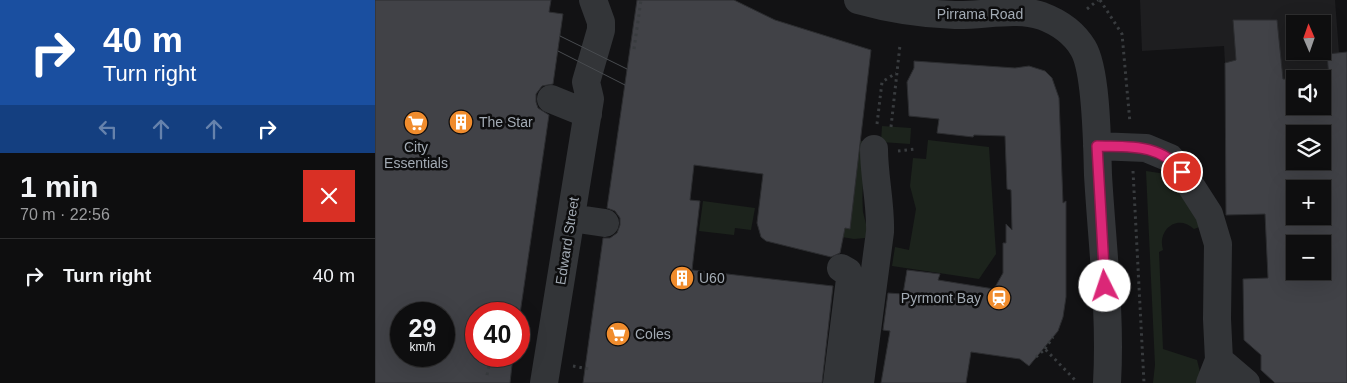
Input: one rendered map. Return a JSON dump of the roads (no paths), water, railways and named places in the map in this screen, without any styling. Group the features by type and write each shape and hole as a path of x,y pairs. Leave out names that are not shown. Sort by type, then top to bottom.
{"street":[{"name":"Edward Street","path":"544,383 589,106 587,82 601,30 601,22 593,0"},
{"name":"Pirrama Road","path":"858,0 908,12 932,14 1008,13 1039,15 1068,31 1083,48 1088,60 1092,84 1097,146 1107,324 1107,383"},
{"path":"551,99 589,106"},
{"path":"861,375 881,215 874,167 875,140"},
{"path":"1097,146 1155,150 1170,158 1176,164 1213,223 1218,244 1214,371 1246,383"},
{"path":"571,218 605,223"},
{"path":"837,383 850,278 848,272 841,268"}],"tram line":[{"path":"560,36 627,69"},
{"path":"558,51 625,85"}],"place":[{"name":"The Star","path":"461,122"},
{"name":"City Essentials","path":"416,123"},
{"name":"U60","path":"682,278"},
{"name":"Pyrmont Bay","path":"999,298"},
{"name":"Coles","path":"618,334"}]}
